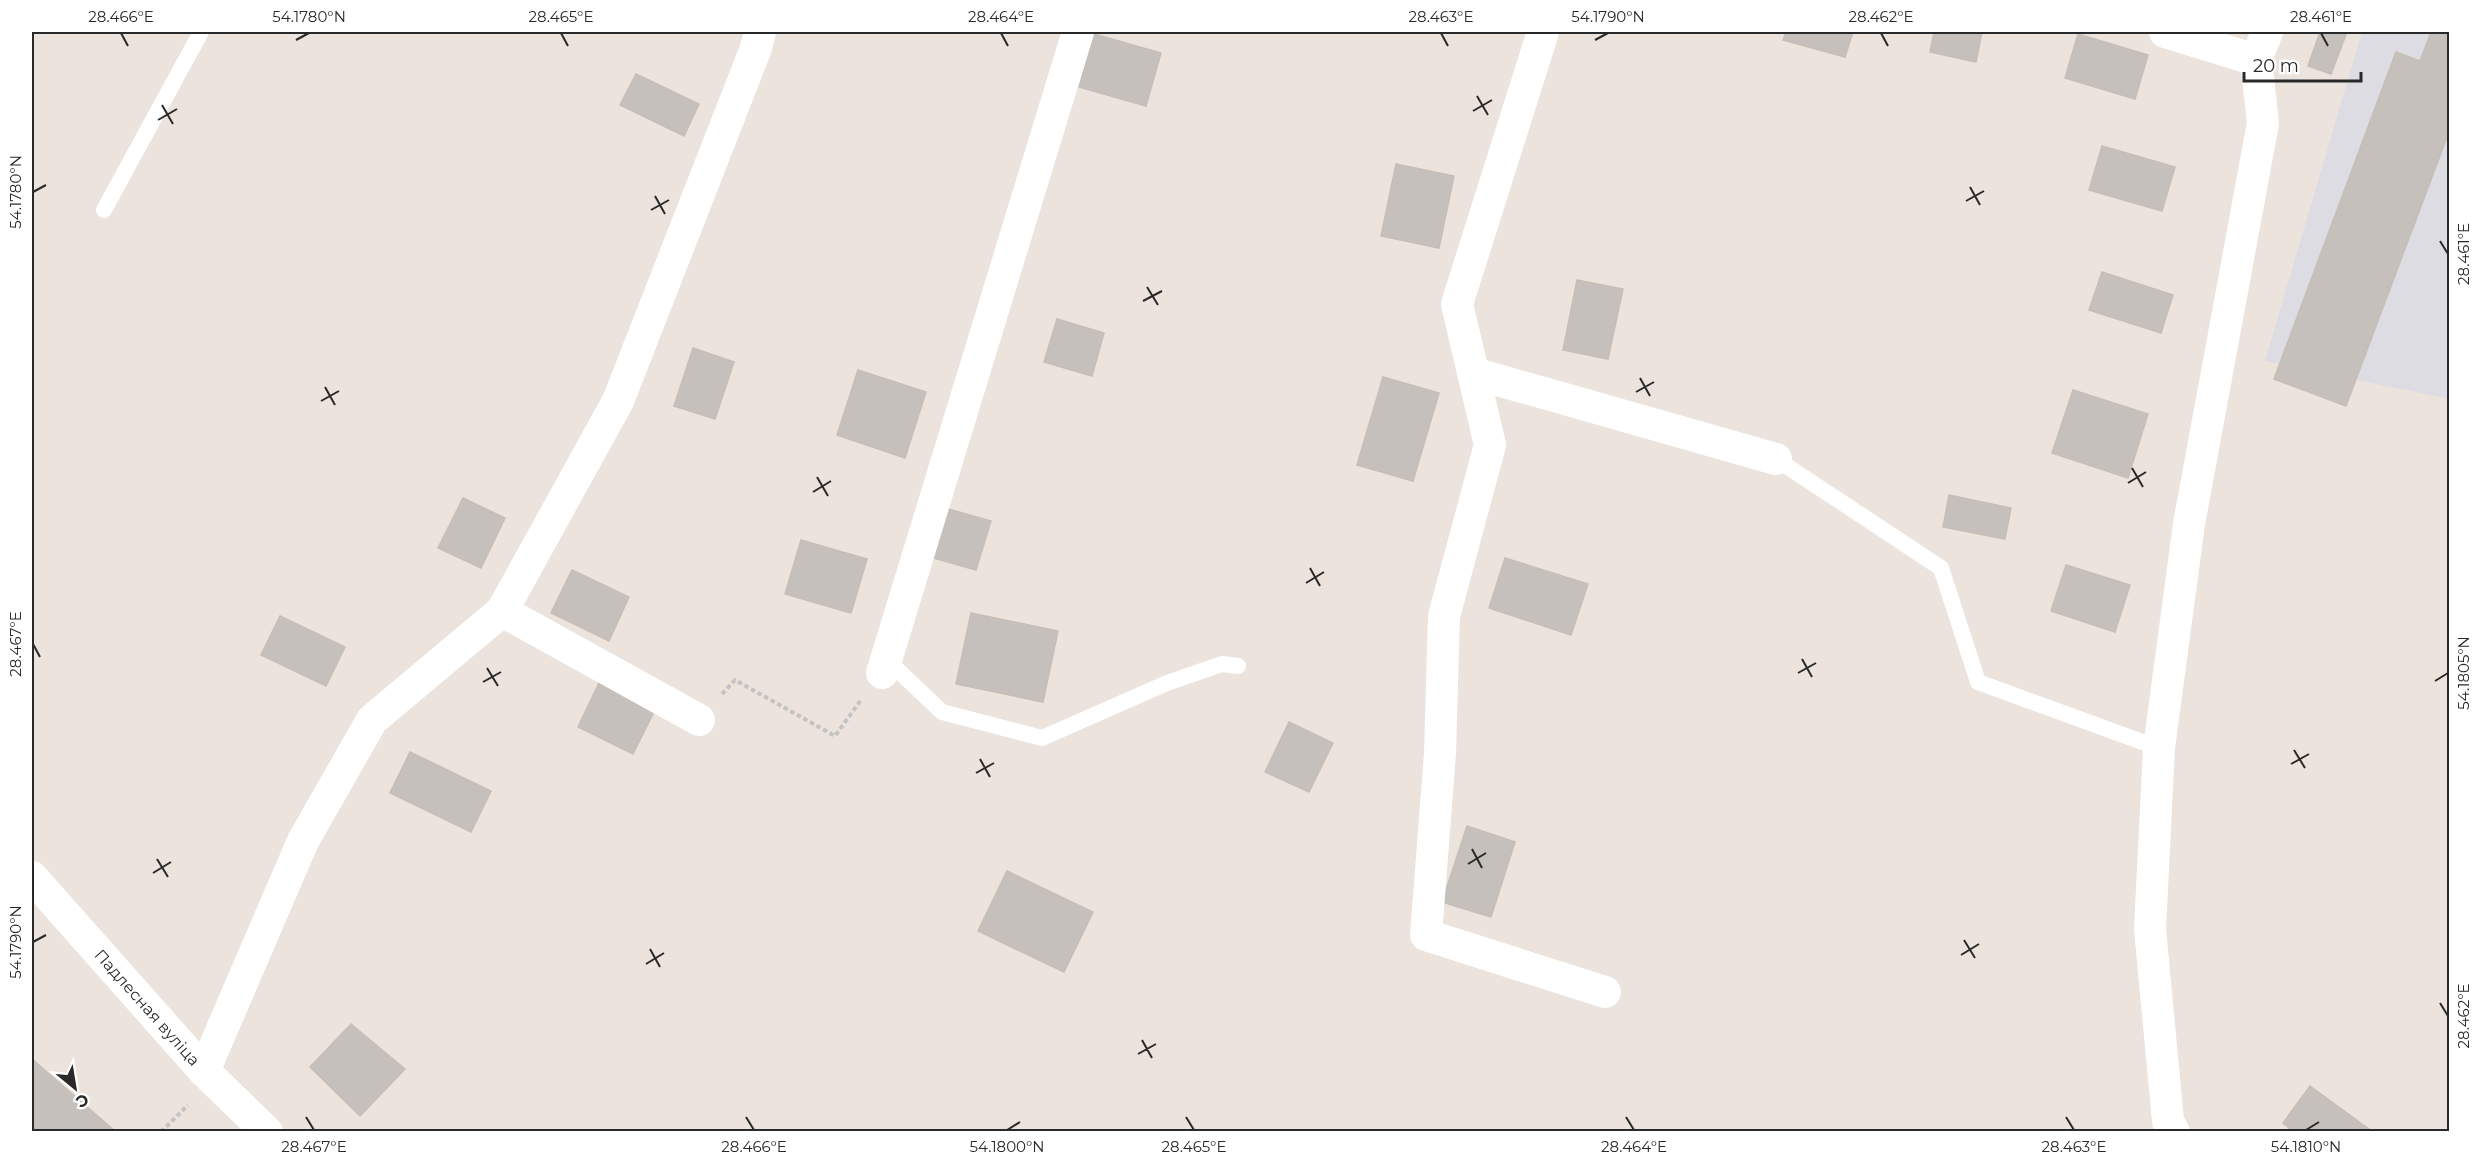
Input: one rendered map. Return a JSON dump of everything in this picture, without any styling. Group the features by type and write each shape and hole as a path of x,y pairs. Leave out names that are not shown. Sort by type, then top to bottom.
{"street":[{"path":"204,1071 303,841 372,720 502,611 618,401 752,59 760,32"},
{"path":"884,666 1078,32"},
{"path":"1543,32 1457,304 1490,445 1444,616 1440,753 1426,935 1605,992"},
{"path":"2165,32 2261,46 2263,123 2189,524 2159,748 2150,929 2168,1121 2174,1131"},
{"path":"1473,373 1776,459"},
{"path":"502,611 699,720"},
{"name":"Падлесная вуліца","path":"32,877 204,1071 267,1131"}],"lane":[{"path":"104,210 201,32"},
{"path":"1776,459 1941,568 1978,682 2159,748"},
{"path":"884,666 942,712 1042,738 1167,683 1222,664 1238,666"}],"path":[{"path":"699,720 735,680 835,736 884,666"}],"shaded area":[{"path":"2362,32 2449,32 2449,399 2265,361"}],"building":[{"path":"1786,32 1853,32 1845,57 1783,40"},
{"path":"1934,32 1982,32 1976,62 1930,52"},
{"path":"2320,32 2347,32 2331,74 2308,66"},
{"path":"2431,32 2450,32 2450,129 2346,406 2274,379 2396,52 2420,61"},
{"path":"1094,34 1161,53 1146,106 1079,87"},
{"path":"2078,34 2148,55 2135,99 2065,78"},
{"path":"636,74 699,104 684,136 620,105"},
{"path":"2102,146 2175,167 2162,211 2089,190"},
{"path":"1396,164 1454,176 1439,248 1381,236"},
{"path":"2102,272 2173,295 2161,333 2089,310"},
{"path":"1577,280 1623,289 1608,359 1563,350"},
{"path":"1057,319 1104,333 1092,376 1044,362"},
{"path":"693,348 734,362 715,419 674,406"},
{"path":"858,370 926,392 905,458 837,435"},
{"path":"1383,377 1439,393 1413,481 1357,465"},
{"path":"2073,390 2148,414 2128,478 2052,453"},
{"path":"1949,495 2011,508 2005,539 1943,527"},
{"path":"463,498 505,518 481,568 438,548"},
{"path":"945,508 991,521 976,570 930,557"},
{"path":"801,540 867,559 851,613 785,594"},
{"path":"1505,558 1588,584 1571,635 1489,608"},
{"path":"2066,565 2130,585 2115,632 2051,611"},
{"path":"572,570 629,597 609,641 551,613"},
{"path":"971,613 1058,631 1043,702 956,684"},
{"path":"280,616 345,647 326,686 261,655"},
{"path":"599,683 655,710 633,754 578,727"},
{"path":"1289,722 1333,743 1309,792 1265,772"},
{"path":"410,752 491,791 471,832 390,793"},
{"path":"1467,826 1515,842 1491,917 1442,902"},
{"path":"1007,871 1093,912 1064,972 978,931"},
{"path":"351,1024 405,1069 360,1116 310,1067"},
{"path":"32,1059 116,1132 32,1132"},
{"path":"2310,1086 2373,1132 2294,1132 2283,1123"}]}
